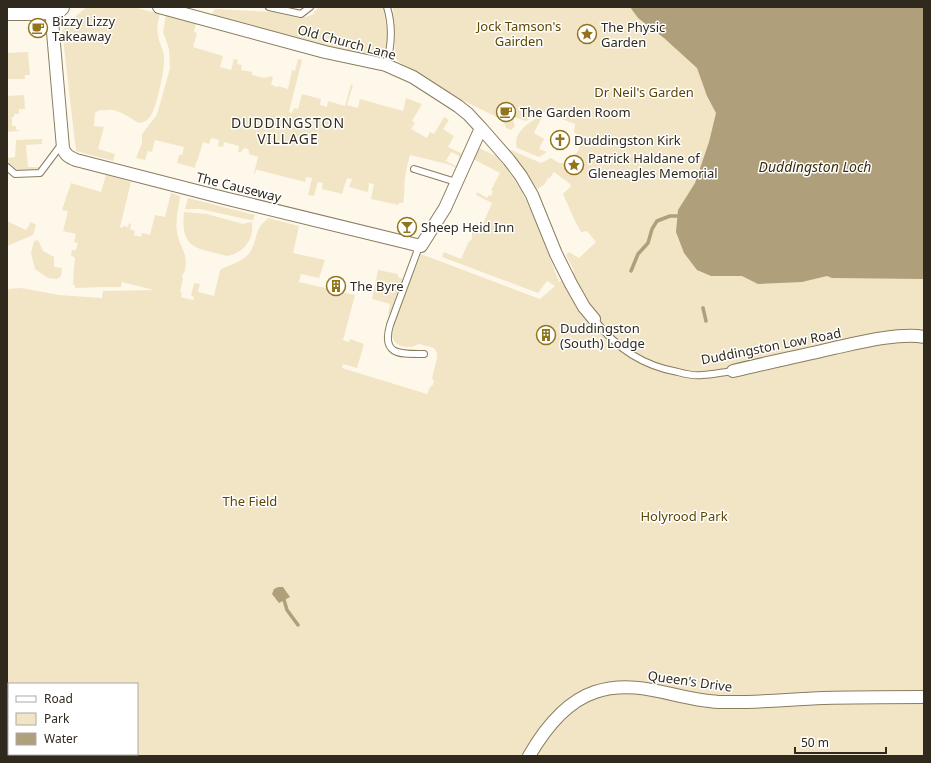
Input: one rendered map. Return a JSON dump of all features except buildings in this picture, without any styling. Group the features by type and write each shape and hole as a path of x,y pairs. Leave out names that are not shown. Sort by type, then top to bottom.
{"street":[{"name":"Old Church Lane","path":"159,7 325,52 386,65 413,77 458,106 481,128 521,176 532,195 556,254 571,284 584,307 594,319"},
{"path":"7,11 32,11 56,8 62,144"},
{"path":"416,245 421,246 445,208 481,128"},
{"name":"The Causeway","path":"62,144 64,152 69,157 76,160 416,245"},
{"name":"Duddingston Low Road","path":"733,371 868,341 903,336 924,337"},
{"name":"Queen's Drive","path":"529,756 552,722 564,711 580,699 593,692 611,687 647,689 722,702 829,698 924,697"}],"lane":[{"path":"269,7 301,14 310,7"},
{"path":"386,65 389,55 391,31 388,7"},
{"path":"7,167 15,174 40,173 62,144"},
{"path":"414,169 456,182"},
{"path":"416,245 417,252 390,325 387,343 390,347 403,354 424,354"},
{"name":"Duddingston Low Road","path":"594,319 606,334 627,352 646,363 684,374 701,376 733,371"}],"green space":[{"path":"87,7 134,7 160,14 157,30 164,56 164,62 158,97 150,117 139,123 113,110 100,110 95,113 94,126 104,127 98,149 115,154 113,161 76,151 62,30 72,19"},
{"path":"319,7 383,7 388,38 385,54 380,57 321,46 212,14 215,9 273,12 298,18 312,15"},
{"name":"Holyrood Park","path":"393,7 924,7 924,756 7,756 7,289 21,288 59,295 102,298 103,291 154,290 122,282 121,287 75,288 75,285 73,285 75,258 71,255 72,250 76,250 78,243 74,242 76,234 63,231 68,211 62,210 71,183 101,192 106,175 131,182 120,227 128,227 129,223 131,224 130,229 135,231 134,235 141,237 142,233 150,235 155,215 165,217 171,193 180,196 177,227 178,237 185,255 186,266 182,277 180,292 182,293 181,297 193,300 194,297 191,296 194,283 200,284 198,292 214,296 220,270 240,261 247,256 252,249 259,228 268,218 299,226 293,253 325,260 319,278 301,274 299,282 355,295 343,340 349,342 350,339 364,344 357,368 343,364 342,368 427,394 434,381 432,378 437,353 434,348 419,344 412,347 400,346 392,337 396,315 421,254 540,299 555,286 547,281 538,293 442,257 444,252 461,259 468,243 472,239 472,232 476,223 482,226 492,203 476,195 477,192 487,198 489,195 491,196 493,191 491,190 500,173 473,159 479,148 496,156 521,190 537,224 559,282 574,271 566,255 569,252 579,258 596,242 587,231 581,232 575,221 563,194 571,186 570,184 554,172 544,185 537,189 516,158 506,148 541,163 551,158 559,163 567,163 578,151 582,140 574,132 575,124 541,111 526,121 514,117 513,120 515,126 511,130 506,128 504,123 505,121 464,101 399,62 395,57"},
{"path":"166,15 196,23 194,32 197,33 193,47 223,56 220,67 231,70 234,59 238,60 237,64 242,65 241,70 252,72 252,75 265,78 268,78 269,76 273,77 271,84 276,87 278,86 288,89 292,70 295,71 298,59 302,60 289,112 292,113 294,108 298,109 302,94 321,99 320,105 327,107 328,101 345,106 351,84 353,85 347,105 358,108 360,99 403,111 406,98 422,104 412,121 415,123 411,129 427,138 430,132 434,134 444,117 449,120 443,129 454,136 448,147 463,154 461,160 459,156 451,152 446,161 458,167 457,168 410,155 405,175 403,203 399,203 398,205 371,199 374,184 369,183 368,192 349,187 352,179 347,178 342,194 322,189 323,183 318,182 314,196 308,195 312,178 306,177 305,182 258,170 254,173 258,157 249,154 248,149 244,148 241,152 238,152 239,146 224,142 223,147 218,146 219,140 211,138 209,144 203,142 195,168 177,163 179,155 182,155 184,147 155,140 152,152 148,151 145,160 136,158 142,143 142,134 156,116 158,111 170,68 169,49 163,32"},
{"path":"28,52 30,75 25,75 25,79 7,79 7,53"},
{"path":"24,95 25,109 19,109 19,114 14,114 14,117 12,117 12,126 16,126 16,130 19,131 7,132 7,96"},
{"path":"538,117 542,117 534,133 544,139 539,149 547,152 539,157 517,148 516,143 522,130"},
{"path":"42,139 42,144 26,145 28,167 41,167 41,170 20,171 12,168 7,158 15,157 16,140"},
{"path":"188,198 255,215 253,220 250,220 200,209 185,209"},
{"path":"184,212 207,214 243,224 252,222 251,237 240,251 227,256 200,249 193,246 188,241 185,234"},
{"path":"7,221 26,230 31,222 36,225 33,235 7,246"},
{"path":"38,240 43,251 54,257 54,267 62,268 61,276 57,279 48,278 35,269 31,253 34,241"},
{"path":"378,270 398,274 398,277 403,279 390,314 388,314 390,304 372,299"}],"water":[{"name":"Duddingston Loch","path":"630,7 924,7 924,279 832,278 827,276 802,282 758,284 742,276 711,276 697,270 684,253 676,232 678,210 695,183 709,142 716,113 707,96 697,68 664,38 638,18"},
{"path":"283,587 290,597 279,603 272,594 274,589"}],"waterway":[{"path":"631,271 638,254 648,243 652,229 657,221 670,216 677,216"},
{"path":"703,308 706,321"},
{"path":"281,597 284,600 287,610 298,625"}],"place":[{"name":"Bizzy Lizzy Takeaway","path":"38,28"},
{"name":"The Physic Garden","path":"587,34"},
{"name":"The Garden Room","path":"506,112"},
{"name":"Duddingston Kirk","path":"560,140"},
{"name":"Patrick Haldane of Gleneagles Memorial","path":"574,165"},
{"name":"Sheep Heid Inn","path":"407,227"},
{"name":"The Byre","path":"336,286"},
{"name":"Duddingston (South) Lodge","path":"546,335"}],"district":[{"name":"DUDDINGSTON VILLAGE","path":"288,132"}],"park label":[{"name":"Jock Tamson's Gairden","path":"519,34"},
{"name":"Dr Neil's Garden","path":"644,92"},
{"name":"The Field","path":"250,501"}]}
